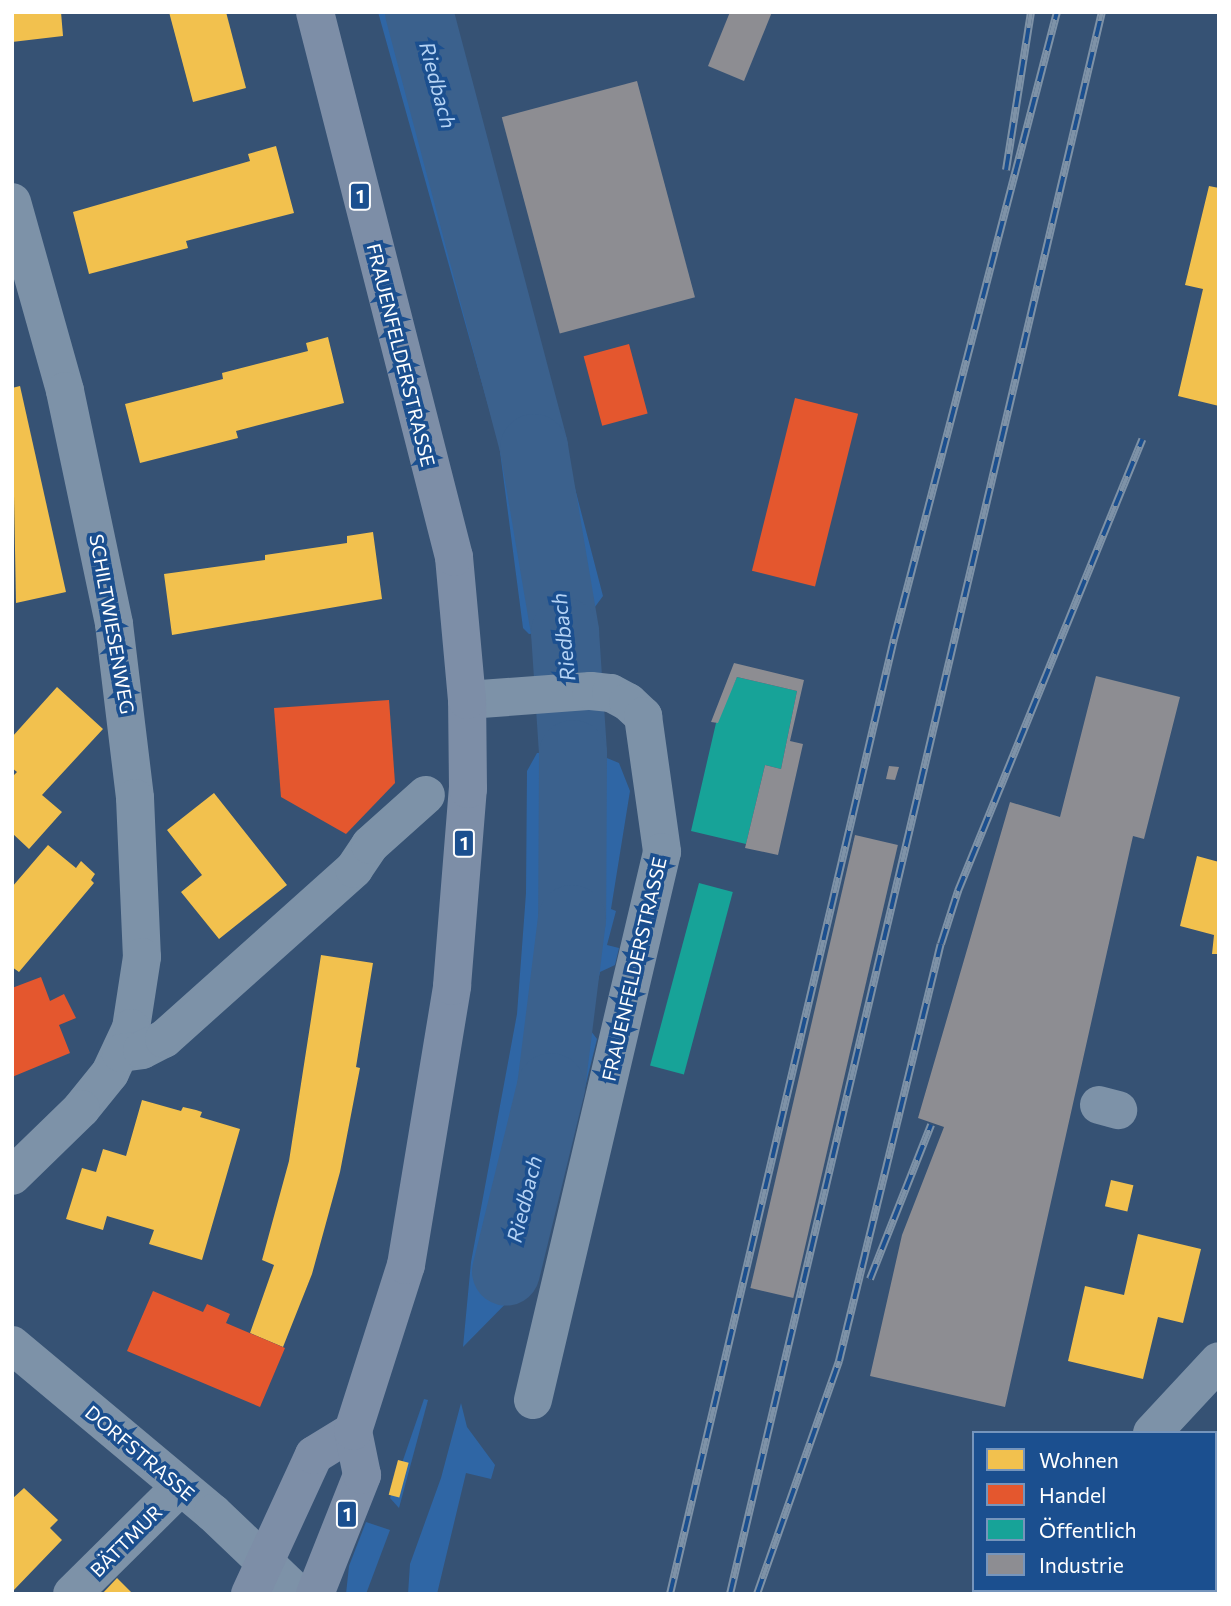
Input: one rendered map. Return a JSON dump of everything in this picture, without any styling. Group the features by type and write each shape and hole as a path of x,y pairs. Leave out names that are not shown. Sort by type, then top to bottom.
{"main road":[{"name":"FRAUENFELDERSTRASSE","path":"315,12 454,557 467,701 468,789 453,986 406,1265 353,1431 362,1475 315,1594"},
{"path":"258,1578 314,1455 353,1431"}],"street":[{"name":"SCHILTWIESENWEG","path":"12,202 81,460 127,714 142,957 137,1006 121,1053 81,1109 12,1176"},
{"name":"FRAUENFELDERSTRASSE","path":"467,701 592,691 611,693 643,716 662,852 533,1399"},
{"path":"121,1053 164,1039 354,869 370,845 426,795"},
{"name":"DORFSTRASSE","path":"12,1345 180,1488 258,1578 298,1594"},
{"path":"1154,1431 1219,1361"},
{"name":"BÄTTMUR","path":"72,1594 180,1488"}],"shaded area":[{"path":"378,12 451,12 603,596 578,630 529,634 523,628 499,444"},
{"path":"585,749 619,763 630,791 611,909 616,911 607,945 619,948 615,965 600,972 588,1027 597,1039 537,1282 529,1280 463,1347 471,1262 517,1014 526,893 527,771 537,753"},
{"path":"424,1399 428,1400 399,1508 390,1498"},
{"path":"461,1403 467,1427 495,1465 491,1479 466,1473 437,1594 408,1594 410,1564 441,1478"},
{"path":"1219,1453 1219,1594 1168,1594 1217,1592"},
{"path":"366,1522 390,1530 366,1594 346,1594 349,1566"}],"building: Wohnen":[{"path":"12,12 61,12 63,36 12,42"},
{"path":"169,12 226,12 246,88 193,102"},
{"path":"276,146 294,213 186,241 188,248 89,274 73,212 250,161 248,154"},
{"path":"1209,186 1219,188 1219,406 1178,396 1203,289 1185,285"},
{"path":"328,337 344,403 236,431 238,438 140,463 125,404 223,379 222,373 308,351 306,343"},
{"path":"20,386 66,592 16,603 12,388"},
{"path":"373,532 382,599 172,635 164,574 265,560 265,555 347,543 347,536"},
{"path":"57,687 103,729 42,795 62,812 29,849 12,833 12,777 17,772 12,768 12,737"},
{"path":"214,793 287,885 219,939 181,892 202,875 167,830"},
{"path":"48,845 76,868 81,861 95,874 91,880 94,883 19,972 12,967 12,887"},
{"path":"1197,856 1219,862 1219,954 1212,954 1214,935 1180,926"},
{"path":"321,955 373,963 356,1067 360,1068 340,1172 312,1274 283,1347 250,1333 274,1265 262,1260 289,1161"},
{"path":"142,1100 181,1111 183,1107 196,1110 202,1112 200,1117 240,1129 202,1260 149,1244 154,1230 107,1216 103,1230 66,1219 82,1168 96,1172 103,1149 126,1156"},
{"path":"1111,1180 1133,1185 1127,1211 1105,1206"},
{"path":"1138,1234 1201,1249 1183,1323 1158,1317 1143,1379 1068,1361 1085,1286 1124,1295"},
{"path":"398,1460 409,1463 399,1498 389,1495"},
{"path":"24,1488 58,1520 50,1528 62,1540 12,1592 12,1499"},
{"path":"117,1578 133,1594 102,1594"}],"building: Handel":[{"path":"629,344 648,414 602,426 584,356"},
{"path":"795,398 858,414 815,586 752,571"},
{"path":"389,700 395,783 346,834 281,797 274,708"},
{"path":"41,977 50,1001 64,994 76,1018 59,1025 70,1053 12,1077 12,988"},
{"path":"153,1291 203,1312 207,1304 230,1314 226,1323 285,1348 260,1407 127,1351"}],"building: Öffentlich":[{"path":"737,677 797,691 781,769 765,765 746,844 691,831 716,723"},
{"path":"699,883 733,892 684,1075 650,1066"}],"building: Industrie":[{"path":"730,12 772,12 744,81 708,66"},
{"path":"637,81 695,297 560,334 502,117"},
{"path":"734,663 804,680 790,741 803,744 778,855 745,848 765,765 781,769 797,691 737,677 718,723 711,722"},
{"path":"1096,676 1180,697 1144,839 1133,836 1005,1407 870,1376 902,1235 944,1127 918,1118 1010,802 1060,817"},
{"path":"889,766 899,767 895,780 886,779"},
{"path":"855,835 898,845 793,1298 750,1288"}],"waterway":[{"name":"Riedbach","path":"419,12 534,448 565,632 573,754 572,919 551,1087 506,1272"}],"railway":[{"path":"1006,170 1031,12"},
{"path":"670,1594 894,639 1057,12"},
{"path":"730,1594 1102,12"},
{"path":"757,1594 839,1361 941,944 958,891 1142,439"},
{"path":"870,1279 931,1125"}]}
